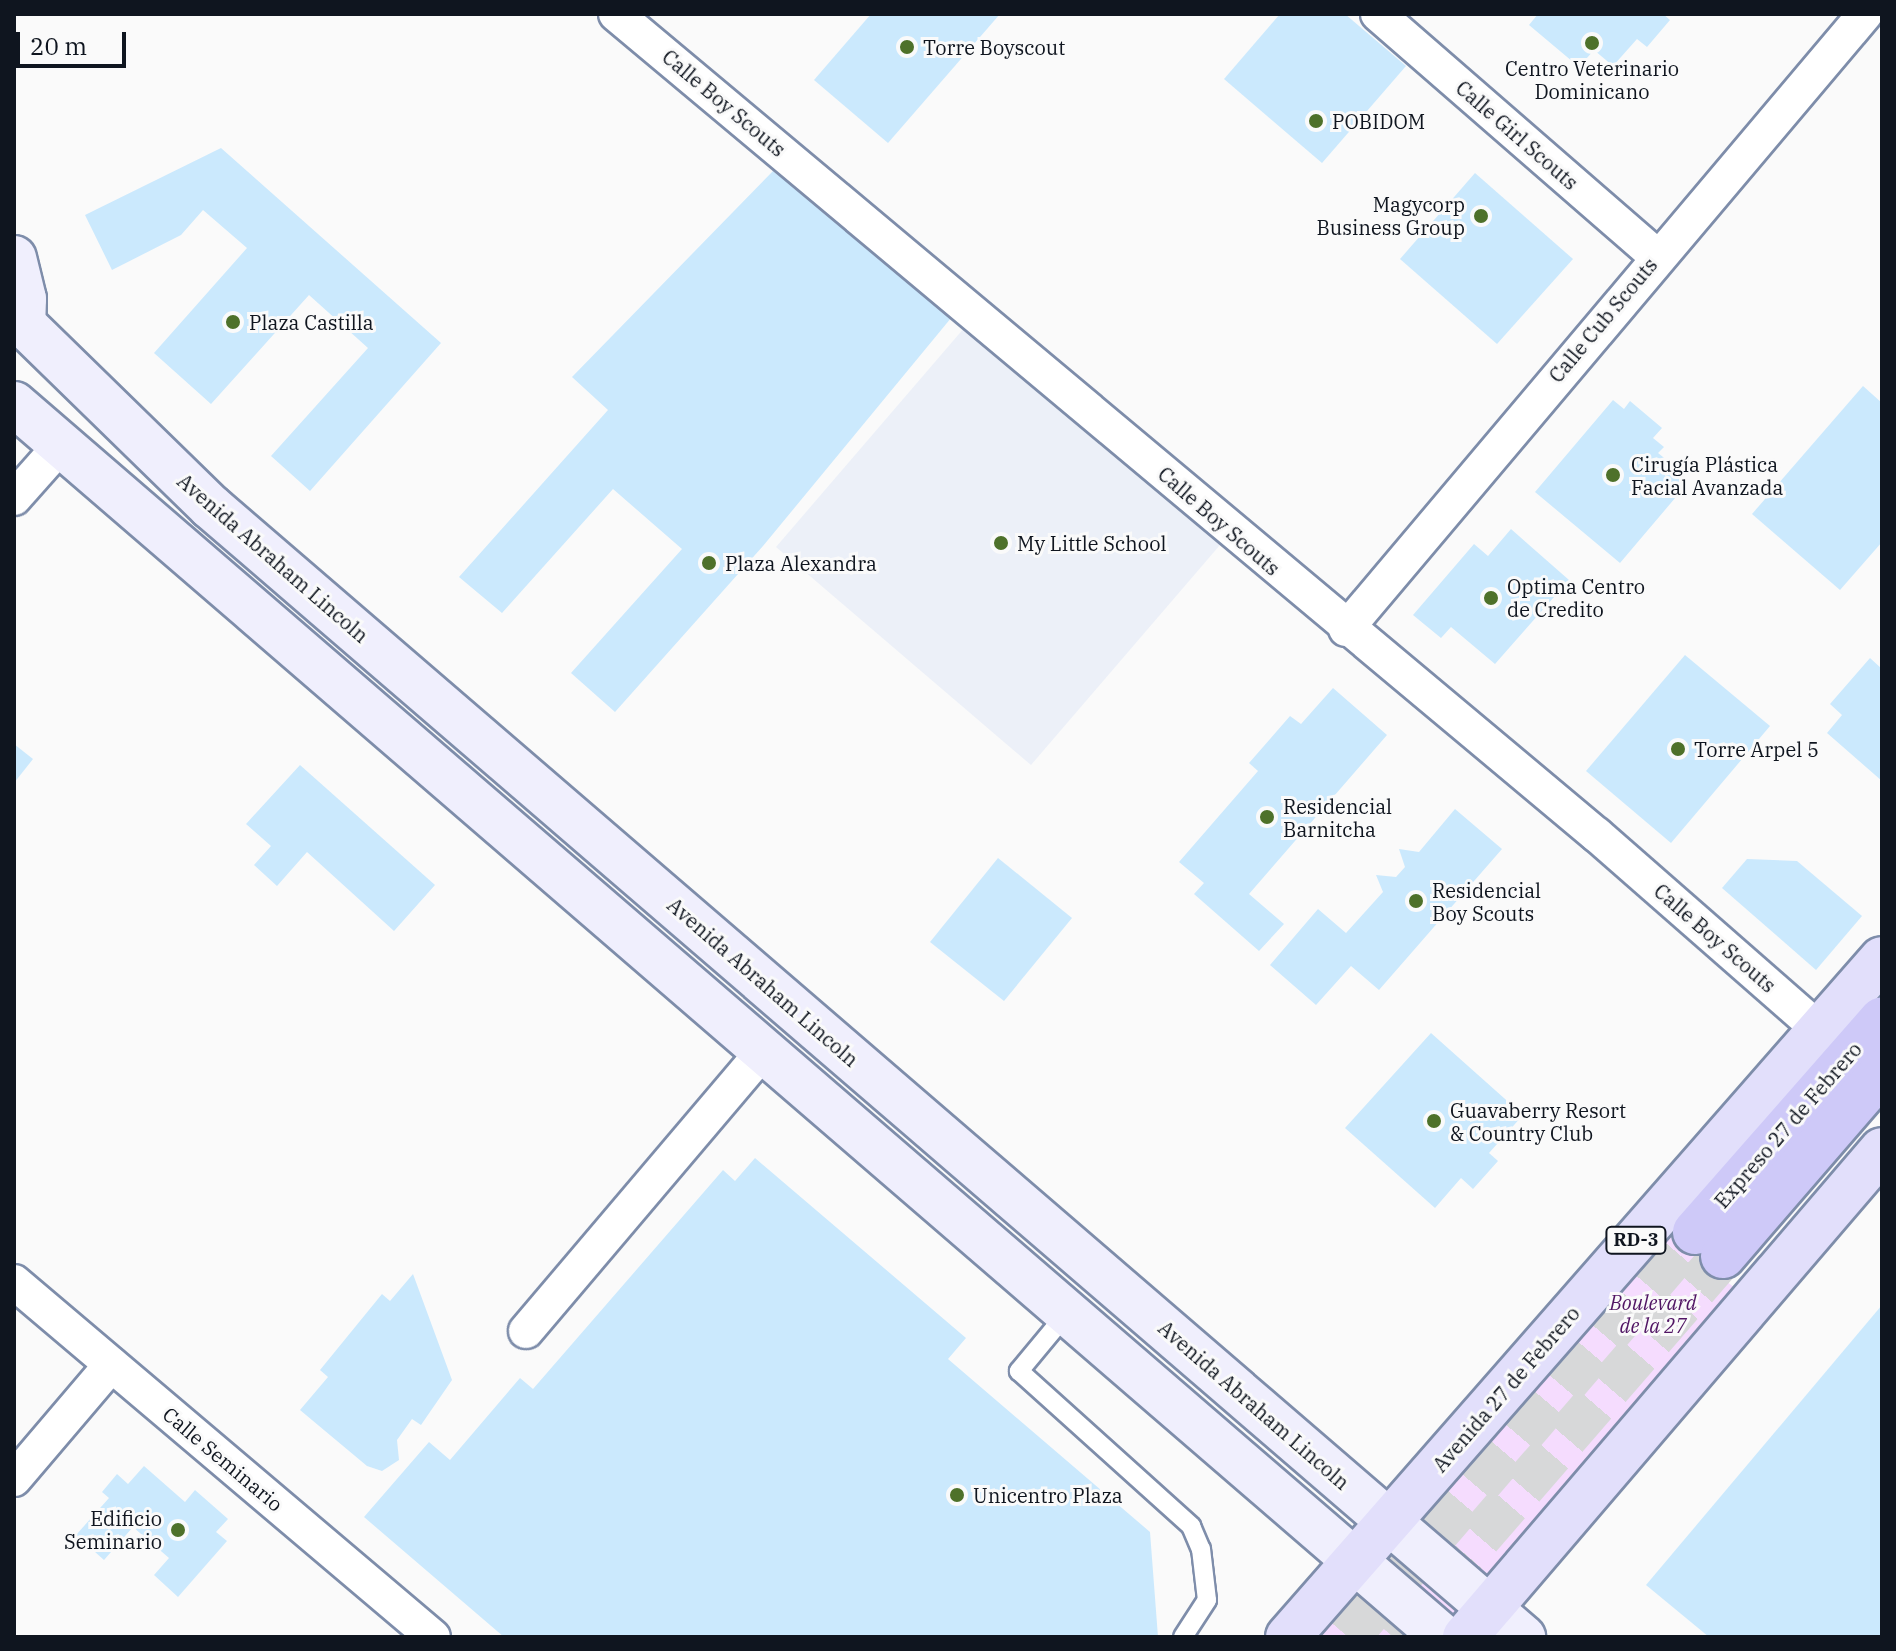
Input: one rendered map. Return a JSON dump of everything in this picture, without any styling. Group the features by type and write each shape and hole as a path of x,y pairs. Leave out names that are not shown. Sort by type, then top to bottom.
{"highway":[{"name":"Expreso 27 de Febrero","path":"1882,1019 1709,1244 1882,1072"}],"main road":[{"path":"14,258 24,299 17,320"},
{"name":"Avenida Abraham Lincoln","path":"17,320 211,507 1389,1521 1477,1623 1523,1637"},
{"path":"14,404 1443,1637"},
{"name":"Avenida 27 de Febrero","path":"1288,1637 1882,959"},
{"path":"1477,1623 1882,1150"}],"street":[{"name":"Calle Boy Scouts","path":"616,14 965,302 1346,629 1597,835 1820,1030"},
{"name":"Calle Girl Scouts","path":"1378,14 1656,256"},
{"name":"Calle Cub Scouts","path":"1346,629 1656,256 1865,14"},
{"path":"14,498 61,445"},
{"path":"526,1331 764,1050"},
{"name":"Calle Seminario","path":"14,1282 428,1636"},
{"path":"14,1479 111,1365"}],"lane":[{"path":"1068,1312 1019,1371 1191,1526 1201,1549 1207,1600 1183,1637"}],"shaded area":[{"name":"My Little School","path":"971,320 1226,538 1031,765 776,547"}],"green space":[{"name":"Boulevard de la 27","path":"1660,1229 1740,1292 1439,1637 1309,1637"}],"building":[{"name":"Torre Boyscout","path":"871,14 1000,14 888,143 814,80"},
{"name":"POBIDOM","path":"1280,14 1345,14 1406,66 1322,163 1224,79"},
{"name":"Centro Veterinario Dominicano","path":"1538,14 1663,14 1670,20 1647,47 1637,39 1613,66 1594,50 1579,67 1529,25"},
{"name":"Plaza Castilla","path":"221,148 441,343 310,491 271,456 368,348 309,295 211,404 154,353 247,248 203,210 181,235 112,270 85,215"},
{"path":"773,171 956,312 763,546 615,712 571,673 682,549 613,489 502,613 459,577 608,410 572,377"},
{"name":"Magycorp Business Group","path":"1475,173 1573,259 1497,344 1400,259"},
{"path":"1863,386 1882,403 1882,542 1840,590 1752,514"},
{"name":"Cirugía Plástica Facial Avanzada","path":"1613,400 1624,409 1630,401 1662,428 1653,438 1664,447 1658,453 1668,461 1664,465 1687,484 1620,563 1535,492"},
{"name":"Optima Centro de Credito","path":"1511,529 1569,580 1495,664 1451,627 1441,638 1413,615 1474,544 1488,556"},
{"name":"Torre Arpel 5","path":"1685,655 1770,726 1671,843 1586,771"},
{"path":"1870,658 1882,669 1882,781 1827,733 1842,715 1830,704"},
{"name":"Residencial Barnitcha","path":"1333,688 1387,735 1249,894 1284,924 1259,951 1194,894 1204,883 1179,862 1258,771 1249,763 1290,716 1301,724"},
{"path":"14,744 33,759 14,783"},
{"path":"300,765 435,885 394,931 307,852 277,886 254,865 271,846 246,824"},
{"name":"Residencial Boy Scouts","path":"1455,809 1502,849 1379,990 1351,966 1316,1005 1270,965 1318,909 1346,933 1383,892 1376,875 1396,877 1405,867 1399,849 1419,852"},
{"path":"998,858 1072,918 1004,1001 930,942"},
{"path":"1747,859 1797,861 1862,916 1816,970 1722,888"},
{"name":"Guavaberry Resort & Country Club","path":"1431,1033 1523,1115 1489,1153 1498,1161 1473,1189 1461,1178 1435,1208 1345,1128"},
{"path":"755,1158 966,1338 948,1359 1150,1532 1158,1637 504,1637 364,1517 429,1442 450,1460 520,1378 533,1389 723,1170 735,1181"},
{"path":"413,1274 452,1380 421,1425 412,1419 397,1440 399,1460 382,1471 367,1466 300,1410 328,1377 320,1370 382,1294 390,1301"},
{"path":"1882,1305 1882,1637 1709,1637 1646,1585"},
{"name":"Edificio Seminario","path":"144,1466 185,1502 195,1490 228,1519 216,1532 227,1541 178,1597 154,1575 169,1558 133,1527 104,1560 76,1535 109,1498 102,1492 117,1474 128,1484"}],"tunnel":[{"path":"1348,1637 1695,1232"},
{"path":"1393,1637 1723,1256"}],"place":[{"name":"Centro Veterinario Dominicano","path":"1592,43"},
{"name":"Torre Boyscout","path":"907,47"},
{"name":"POBIDOM","path":"1316,121"},
{"name":"Magycorp Business Group","path":"1481,216"},
{"name":"Plaza Castilla","path":"233,322"},
{"name":"Cirugía Plástica Facial Avanzada","path":"1613,475"},
{"name":"My Little School","path":"1001,543"},
{"name":"Plaza Alexandra","path":"709,563"},
{"name":"Optima Centro de Credito","path":"1491,598"},
{"name":"Torre Arpel 5","path":"1678,749"},
{"name":"Residencial Barnitcha","path":"1267,817"},
{"name":"Residencial Boy Scouts","path":"1416,901"},
{"name":"Guavaberry Resort & Country Club","path":"1434,1121"},
{"name":"Unicentro Plaza","path":"957,1495"},
{"name":"Edificio Seminario","path":"178,1530"}]}
